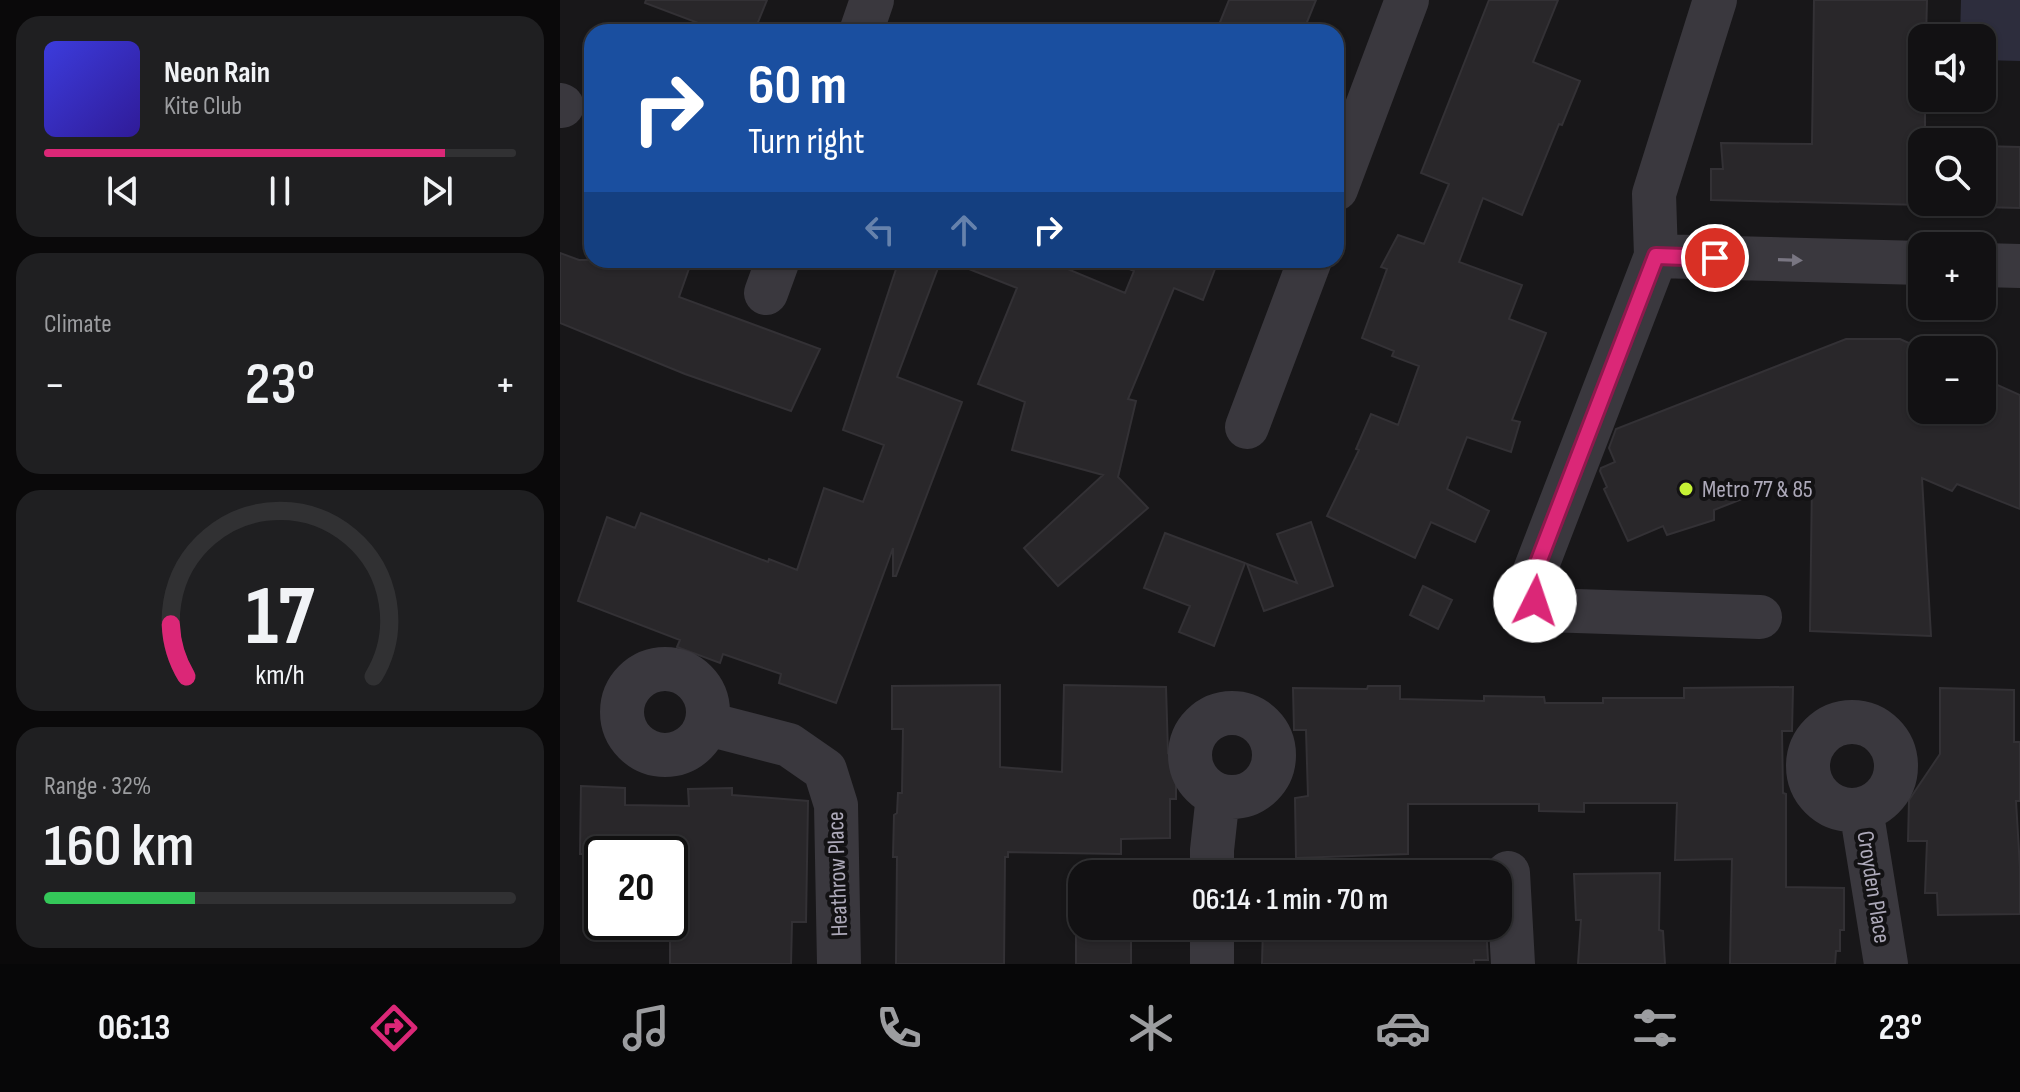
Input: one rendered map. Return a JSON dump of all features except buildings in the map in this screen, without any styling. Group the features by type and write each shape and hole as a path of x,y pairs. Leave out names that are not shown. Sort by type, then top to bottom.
{"street":[{"path":"864,24 872,0"},
{"path":"1344,168 1407,0"},
{"path":"1715,0 1654,194 1656,256 1531,581 1535,601 1546,610 1760,617"},
{"path":"1656,256 1908,263"},
{"path":"1996,265 2020,266"},
{"path":"1247,427 1307,268"},
{"name":"Heathrow Place","path":"708,724 789,745 825,770 836,805 839,964"},
{"path":"1212,860 1218,795"},
{"name":"Croyden Place","path":"1861,809 1886,964"},
{"path":"1212,940 1212,964"},
{"path":"1512,940 1513,964"}],"water":[{"path":"1961,0 2020,0 2020,61 1996,60 1996,24 1960,24"}],"place":[{"name":"Metro 77 & 85","path":"1686,489"}],"route":[{"path":"1535,601 1531,581 1656,256 1715,258"}]}
